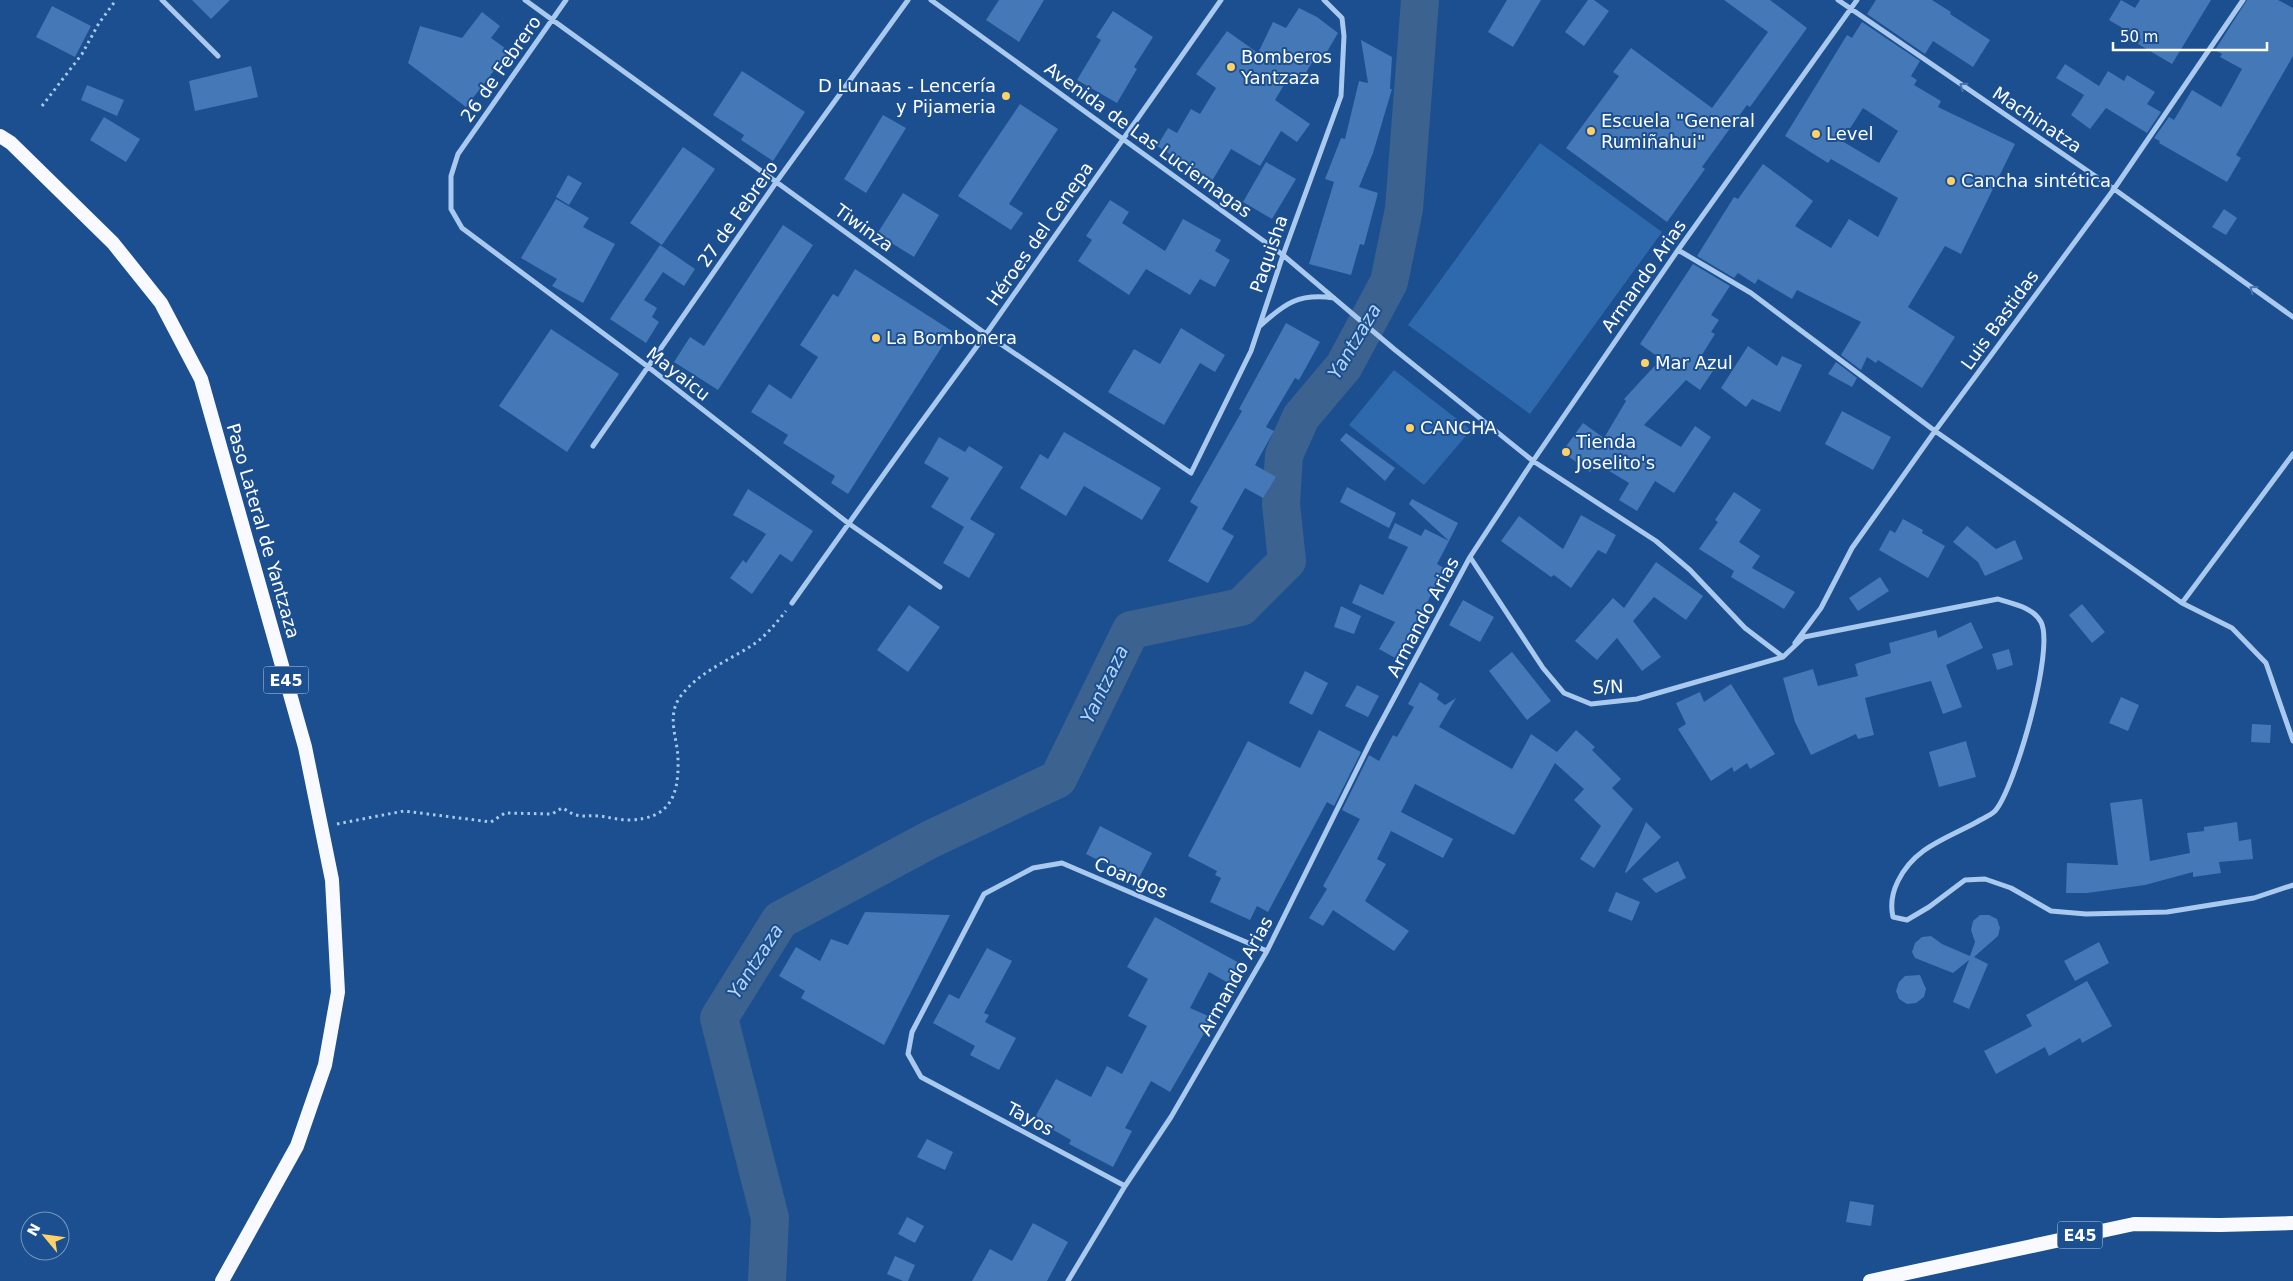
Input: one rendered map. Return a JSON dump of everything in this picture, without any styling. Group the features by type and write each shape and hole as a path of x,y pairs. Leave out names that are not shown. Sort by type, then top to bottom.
{"highway":[{"name":"Paso Lateral de Yantzaza","path":"0,136 11,143 113,243 160,303 201,379 305,747 322,828 332,880 338,992 324,1065 297,1146 222,1281"},
{"name":"E45","path":"1870,1281 2134,1224 2220,1225 2293,1223"}],"street":[{"path":"162,0 218,56"},
{"name":"Tiwinza","path":"524,0 986,334 1191,472"},
{"name":"26 de Febrero","path":"458,154 566,0"},
{"name":"27 de Febrero","path":"593,446 647,366 908,0"},
{"name":"Avenida de Las Luciernagas","path":"931,0 1283,255 1346,306 1394,349 1533,461"},
{"name":"Héroes del Cenepa","path":"792,603 986,334 1221,0"},
{"name":"Paquisha","path":"1191,472 1251,351 1283,255 1341,96 1344,36 1342,18 1324,0"},
{"name":"Machinatza","path":"1838,0 2114,189 2293,318"},
{"name":"Armando Arias","path":"1068,1281 1125,1186 1171,1117 1267,951 1371,742 1470,558 1533,461 1678,250 1857,0"},
{"name":"Luis Bastidas","path":"1783,657 1821,608 1852,548 1935,431 2114,189 2243,0"},
{"name":"Mayaicu","path":"458,154 451,176 452,209 462,228 647,366 848,523 940,587"},
{"path":"1678,250 1750,293 1935,431 2182,602 2232,628 2266,663 2293,742"},
{"path":"1259,327 1278,310 1295,299 1316,295 1335,298"},
{"path":"2182,602 2293,454"},
{"path":"1533,461 1656,540 1690,570 1744,628 1783,657 1804,637 1998,600 2026,608 2041,622 2045,642 2027,737 2009,788 1994,812 1929,846 1905,866 1894,890 1890,907 1893,917 1907,920 1929,907 1965,880 1985,879 2011,888 2051,911 2086,914 2167,912 2254,898 2293,885"},
{"name":"S/N","path":"1470,558 1543,668 1564,693 1591,704 1637,699 1783,657"},
{"name":"Coangos","path":"921,1077 908,1054 912,1032 984,894 1033,868 1062,863 1267,951"},
{"name":"Tayos","path":"921,1077 1125,1186"}],"path":[{"path":"42,106 82,54 99,23 116,0"},
{"path":"322,828 404,811 491,822 505,813 552,814 562,808 576,815 599,816 618,820 650,817 668,807 676,791 678,759 672,720 678,700 688,687 709,670 758,641 774,627 792,603"}],"shaded area":[{"path":"1540,143 1662,232 1530,414 1408,325"},
{"name":"CANCHA","path":"1394,370 1471,430 1424,485 1349,425"}],"building":[{"path":"192,0 230,0 211,19"},
{"path":"999,0 1044,0 1019,42 986,20"},
{"path":"1507,0 1541,0 1513,47 1488,32"},
{"path":"1588,0 1594,0 1609,11 1584,46 1565,32"},
{"path":"1724,0 1770,0 1807,28 1750,107 1747,105 1702,167 1705,169 1667,222 1566,148 1619,76 1613,72 1631,48 1712,108 1768,32"},
{"path":"1876,0 1932,0 1990,40 1973,67 1933,41 1925,54 1867,14"},
{"path":"2121,0 2135,8 2140,0 2211,0 2172,64 2138,44 2141,39 2109,20"},
{"path":"2247,0 2278,0 2293,8 2293,56 2236,155 2241,158 2227,182 2159,143 2160,141 2154,138 2169,117 2174,120 2192,90 2221,107 2242,69 2220,57 2222,54 2215,50"},
{"path":"52,6 91,26 75,57 36,37"},
{"path":"1299,8 1317,17 1338,33 1321,62 1314,59 1301,81 1290,75 1275,100 1310,124 1297,142 1281,131 1260,166 1231,149 1212,181 1157,146 1168,128 1177,133 1191,109 1200,114 1216,88 1196,74 1227,31 1258,53 1273,22 1286,28"},
{"path":"1113,11 1153,37 1134,67 1137,69 1117,103 1077,80 1101,40 1096,37"},
{"path":"482,12 500,26 491,38 509,51 466,107 408,63 420,26 462,38"},
{"path":"1862,22 1920,61 1911,76 1917,80 1914,85 1941,101 1938,107 2015,144 1961,254 1945,246 1908,307 1955,337 1922,388 1878,360 1876,363 1867,357 1861,370 1841,355 1861,322 1797,290 1792,299 1758,279 1755,284 1738,273 1734,278 1697,256 1734,197 1738,199 1763,164 1813,201 1795,226 1831,248 1849,219 1878,237 1898,198 1831,159 1828,163 1785,136 1847,35 1852,38","holes":["1863,108 1898,131 1879,163 1842,141"]},
{"path":"1361,40 1392,57 1390,89 1392,89 1373,153 1359,187 1378,193 1364,245 1360,244 1351,275 1309,264 1334,182 1325,179 1341,138 1345,139 1359,81 1368,83"},
{"path":"2065,64 2099,86 2108,71 2124,81 2127,75 2155,92 2147,104 2161,112 2147,133 2106,108 2090,129 2071,115 2084,95 2056,78"},
{"path":"251,66 258,97 195,111 189,81"},
{"path":"742,71 805,112 773,161 741,140 744,135 713,115"},
{"path":"87,85 124,100 117,116 81,100"},
{"path":"1020,104 1058,129 1009,204 1023,213 1011,230 958,196"},
{"path":"883,115 906,128 866,193 844,179"},
{"path":"104,117 140,139 126,162 90,140"},
{"path":"683,147 715,169 662,245 630,223"},
{"path":"1266,162 1296,179 1272,219 1243,202"},
{"path":"568,175 582,183 569,205 556,197"},
{"path":"903,193 939,215 914,257 877,234"},
{"path":"556,199 589,218 583,227 615,244 583,303 552,286 557,279 521,258"},
{"path":"1110,200 1129,212 1122,223 1165,251 1183,219 1221,240 1215,251 1230,260 1215,287 1200,279 1190,295 1146,269 1129,295 1078,261 1092,240 1086,236"},
{"path":"2224,209 2237,218 2226,235 2212,227"},
{"path":"783,225 813,245 718,390 674,362 690,337 704,346"},
{"path":"660,245 695,269 684,286 663,272 644,300 657,308 652,317 659,322 646,343 610,319"},
{"path":"1693,264 1730,286 1711,315 1719,320 1711,332 1715,334 1700,358 1715,368 1700,390 1686,380 1644,425 1681,447 1695,426 1711,437 1674,493 1655,481 1637,511 1619,500 1629,483 1596,463 1590,472 1562,452 1583,423 1604,438 1626,401 1624,399 1661,359 1640,344"},
{"path":"855,269 952,331 848,494 831,483 835,476 783,443 788,435 751,412 769,384 791,399 818,357 800,345 833,294 838,297"},
{"path":"1286,323 1320,342 1299,380 1295,378 1266,427 1274,431 1255,465 1276,477 1263,498 1245,488 1222,529 1234,536 1208,583 1168,561 1198,507 1190,502 1242,411 1239,409"},
{"path":"1181,328 1225,355 1215,372 1200,363 1164,425 1108,392 1134,349 1160,364"},
{"path":"551,329 619,374 567,452 499,406"},
{"path":"1748,346 1777,366 1782,356 1802,365 1780,412 1752,399 1746,407 1721,388"},
{"path":"1836,362 1857,378 1852,387 1828,374"},
{"path":"1842,411 1891,437 1873,470 1825,444"},
{"path":"1064,432 1161,488 1142,520 1084,486 1066,516 1020,488 1040,454 1048,459"},
{"path":"1346,433 1395,468 1385,481 1340,440"},
{"path":"939,437 965,452 969,446 1003,467 970,519 995,534 969,578 943,563 964,527 931,507 949,478 924,463"},
{"path":"1347,487 1396,513 1389,528 1340,502"},
{"path":"748,489 813,531 792,562 780,554 752,594 730,578 743,560 746,563 766,534 733,515"},
{"path":"1734,492 1761,510 1739,542 1760,556 1752,568 1795,592 1784,609 1731,577 1734,571 1699,549 1718,522 1715,520"},
{"path":"1412,499 1458,523 1449,541 1409,504"},
{"path":"1581,515 1616,535 1606,554 1598,550 1571,588 1554,575 1551,577 1501,541 1519,516 1563,549"},
{"path":"1903,519 1923,530 1922,533 1945,546 1928,578 1879,550 1890,530 1895,533"},
{"path":"1395,523 1421,536 1425,529 1449,541 1437,564 1444,568 1412,634 1397,659 1379,649 1395,622 1352,603 1360,584 1383,595 1408,547 1388,538"},
{"path":"1967,526 1996,549 2015,540 2023,559 1985,576 1978,562 1953,542"},
{"path":"1656,562 1703,596 1686,620 1654,597 1633,621 1661,657 1642,671 1617,638 1597,660 1575,641 1613,598 1624,608"},
{"path":"1880,577 1889,591 1858,611 1849,598"},
{"path":"1463,600 1494,617 1480,642 1449,625"},
{"path":"2082,604 2105,632 2092,643 2069,615"},
{"path":"909,605 940,627 908,672 877,650"},
{"path":"1341,606 1361,616 1354,634 1334,627"},
{"path":"1971,622 1983,648 1946,665 1962,707 1943,714 1931,681 1865,698 1874,735 1858,739 1856,734 1811,755 1795,722 1783,678 1813,669 1818,686 1858,676 1855,664 1891,653 1889,643 1936,630 1938,638"},
{"path":"2009,649 2013,665 1997,670 1992,654"},
{"path":"1512,652 1551,701 1527,720 1489,671"},
{"path":"1305,671 1328,683 1312,715 1289,703"},
{"path":"1420,682 1439,694 1437,699 1445,705 1456,698 1439,727 1512,769 1531,734 1557,752 1576,730 1595,747 1592,750 1621,779 1612,788 1633,809 1594,868 1580,859 1601,826 1574,800 1584,789 1555,763 1514,835 1415,784 1401,812 1453,839 1443,858 1391,831 1377,859 1386,864 1365,901 1409,931 1394,951 1333,910 1323,926 1309,918 1327,889 1323,886 1360,819 1342,810 1369,755 1379,761 1393,735 1397,737 1414,707 1408,704"},
{"path":"1731,684 1775,754 1750,769 1747,763 1734,772 1732,767 1711,781 1678,729 1686,724 1676,703 1700,692 1704,702"},
{"path":"1357,685 1379,696 1368,717 1345,706"},
{"path":"2121,697 2139,705 2128,731 2109,723"},
{"path":"2252,724 2271,725 2270,743 2251,742"},
{"path":"1319,730 1361,752 1334,806 1327,802 1268,912 1257,906 1250,920 1210,902 1221,878 1215,875 1217,871 1188,856 1248,741 1300,768"},
{"path":"1966,741 1976,777 1939,787 1929,752"},
{"path":"2142,799 2150,861 2190,853 2187,833 2204,831 2204,827 2237,822 2239,841 2251,839 2253,859 2219,862 2221,873 2193,877 2193,872 2145,885 2087,893 2066,893 2067,863 2118,865 2110,803"},
{"path":"1646,822 1661,837 1626,873 1625,872"},
{"path":"1100,826 1152,853 1138,880 1086,854"},
{"path":"1678,861 1686,878 1656,893 1642,879"},
{"path":"1616,892 1640,902 1632,921 1608,911"},
{"path":"865,912 950,915 884,1045 801,998 805,991 779,976 796,947 820,961 831,939 848,945"},
{"path":"1980,915 1989,915 1997,919 2000,928 1998,936 1974,957 1988,964 1969,1009 1953,1002 1969,960 1953,973 1915,958 1912,952 1915,943 1922,937 1931,936 1942,944 1970,956 1975,942 1971,930 1973,921"},
{"path":"1155,917 1243,965 1232,985 1209,972 1190,1008 1213,1018 1170,1092 1151,1081 1125,1128 1132,1131 1113,1167 1069,1144 1071,1140 1034,1119 1056,1079 1091,1097 1107,1066 1122,1074 1147,1026 1128,1016 1148,979 1127,967"},
{"path":"2099,942 2109,963 2075,981 2064,961"},
{"path":"987,948 1012,961 984,1013 989,1015 985,1022 1016,1038 999,1070 970,1055 975,1046 933,1023 949,994 959,999"},
{"path":"1920,975 1926,989 1924,997 1916,1003 1907,1004 1899,999 1896,991 1899,982 1905,976"},
{"path":"2087,981 2112,1026 2082,1043 2080,1038 2049,1056 2045,1047 1996,1074 1984,1051 2032,1026 2026,1015"},
{"path":"927,1139 953,1152 945,1170 917,1157"},
{"path":"1850,1201 1874,1205 1871,1226 1846,1222"},
{"path":"907,1217 924,1226 915,1243 898,1234"},
{"path":"1033,1223 1068,1242 1047,1281 972,1281 990,1249 1012,1261"},
{"path":"895,1256 915,1265 908,1281 903,1281 887,1274"}],"waterway":[{"name":"Yantzaza","path":"767,1281 770,1218 719,1018 780,920 931,839 1058,779 1131,630 1241,607 1287,561 1281,504 1284,455 1301,417 1344,366 1389,282 1404,209 1420,0"}],"place":[{"name":"Bomberos Yantzaza","path":"1231,67"},
{"name":"D Lunaas - Lencería y Pijameria","path":"1006,96"},
{"name":"Escuela \"General Rumiñahui\"","path":"1591,131"},
{"name":"Level","path":"1816,134"},
{"name":"Cancha sintética","path":"1951,181"},
{"name":"La Bombonera","path":"876,338"},
{"name":"Mar Azul","path":"1645,363"},
{"name":"CANCHA","path":"1410,428"},
{"name":"Tienda Joselito's","path":"1566,452"}]}
